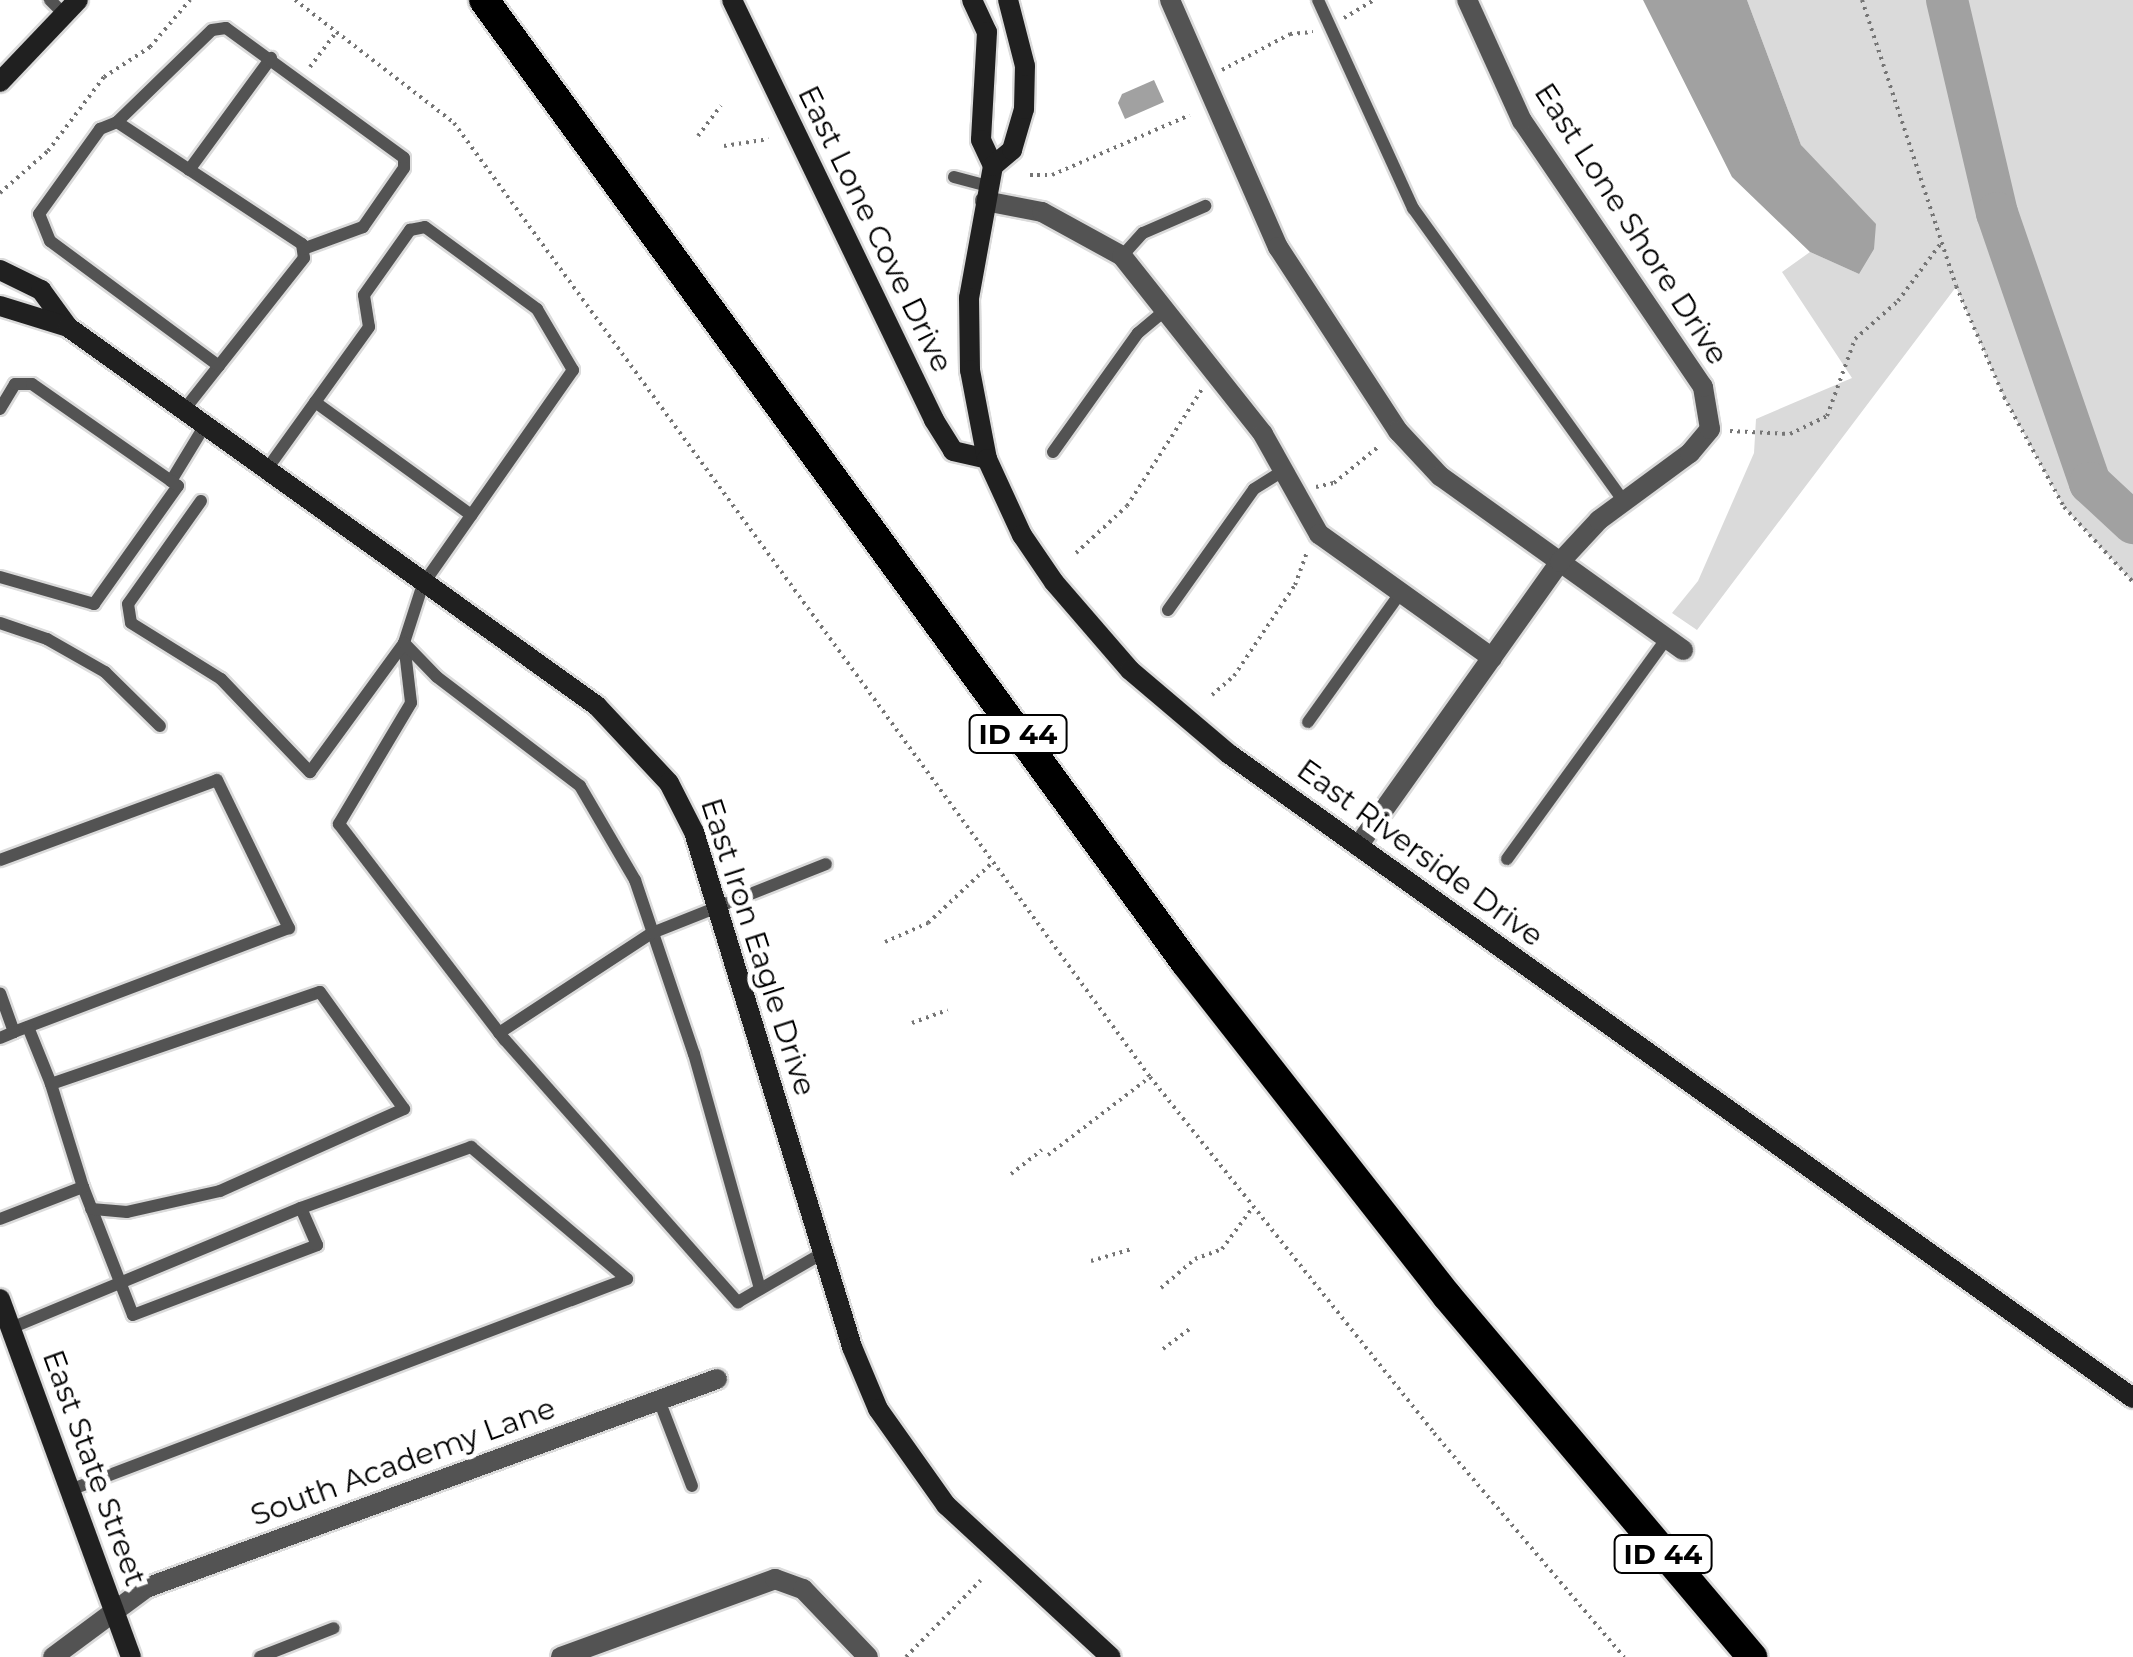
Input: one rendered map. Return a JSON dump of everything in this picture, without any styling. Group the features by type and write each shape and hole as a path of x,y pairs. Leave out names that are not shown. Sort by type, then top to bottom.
{"highway":[{"name":"ID 44","path":"484,0 1186,963 1447,1296 1752,1657"}],"street":[{"name":"East Lone Cove Drive","path":"732,0 934,420 953,452 987,459"},
{"name":"East Riverside Drive","path":"972,0 987,32 981,140 989,185 968,330 987,459 1022,535 1054,582 1130,670 1230,754 2133,1398"},
{"name":"East Riverside Drive","path":"989,185 1012,150 1024,109 1025,66 1008,0"},
{"path":"1170,0 1278,247 1398,431 1440,476 1675,644"},
{"name":"East Lone Shore Drive","path":"1467,0 1522,120 1703,387 1710,429"},
{"path":"0,82 64,4"},
{"path":"989,185 1122,256 1264,434 1319,534 1492,658"},
{"name":"East Iron Eagle Drive","path":"0,270 41,290 68,328"},
{"name":"East Iron Eagle Drive","path":"0,306 68,328 636,740 682,806 717,904 864,1379 908,1459 968,1527 1111,1657"},
{"path":"1358,846 1560,562 1623,500 1690,453 1710,429"},
{"name":"East State Street","path":"3,1310 132,1657"},
{"name":"South Academy Lane","path":"54,1657 146,1588 717,1379"},
{"path":"562,1657 775,1579 803,1590 868,1657"}],"lane":[{"path":"1318,0 1413,208 1623,500"},
{"path":"218,366 40,227 39,214 100,129 116,122 212,30 226,28 394,145 404,168 363,227 303,249"},
{"path":"189,170 271,58"},
{"path":"116,122 303,249 304,258 184,410"},
{"path":"954,177 989,185"},
{"path":"1122,256 1143,233 1205,206"},
{"path":"200,501 128,604 130,623 221,679 310,772 404,642 423,584 573,370 537,309 425,227 410,230 364,295 369,327 267,469"},
{"path":"1053,452 1138,333 1164,312"},
{"path":"0,409 14,384 32,384 178,486 94,604 0,577"},
{"path":"315,402 471,515"},
{"path":"171,481 205,425"},
{"path":"1168,610 1254,489 1284,470"},
{"path":"1308,722 1400,592"},
{"path":"0,624 48,639 106,672 160,726"},
{"path":"404,642 437,677 580,786 635,880 760,1290"},
{"path":"404,642 411,703 339,824 500,1033 738,1302 824,1253"},
{"path":"1507,859 1675,644"},
{"path":"0,860 217,780 289,928 0,1038"},
{"path":"500,1033 652,933 826,864"},
{"path":"51,1084 320,992 404,1109 220,1191 127,1212 91,1210"},
{"path":"0,993 14,1032"},
{"path":"28,1027 51,1084 116,1281 133,1316 316,1245 301,1208"},
{"path":"3,1310 116,1281 471,1146 627,1278 70,1490"},
{"path":"0,1219 83,1186"},
{"path":"659,1400 692,1486"},
{"path":"260,1657 334,1628"}],"path":[{"path":"0,193 48,151 104,77 150,47 190,0"},
{"path":"295,0 454,123 1150,1076 1253,1207 1624,1657"},
{"path":"1204,77 1290,34 1330,26 1374,0"},
{"path":"1862,0 1941,243 2004,397 2064,507 2133,582"},
{"path":"301,80 337,30"},
{"path":"698,136 721,106"},
{"path":"1030,176 1052,175 1190,115"},
{"path":"724,146 768,139"},
{"path":"1710,429 1790,434 1827,416 1855,340 1898,301 1941,243"},
{"path":"1076,553 1126,506 1203,388"},
{"path":"1312,489 1334,483 1378,447"},
{"path":"1212,696 1234,676 1294,585 1312,546"},
{"path":"885,942 928,923 992,863"},
{"path":"912,1022 948,1010"},
{"path":"1048,1155 1150,1076"},
{"path":"1010,1174 1042,1150"},
{"path":"1161,1288 1196,1259 1222,1249 1253,1207"},
{"path":"1091,1260 1132,1249"},
{"path":"1163,1349 1192,1327"},
{"path":"906,1657 981,1580"}],"shaded area":[{"path":"1643,0 1747,0 1801,145 1876,224 1874,249 1859,274 1810,252 1732,177"},
{"path":"1747,0 2133,0 2133,582 2064,507 2004,397 1956,287 1697,630 1672,613 1698,581 1754,453 1756,419 1852,378 1782,272 1810,252 1859,274 1801,145"},
{"path":"1154,80 1164,102 1125,119 1118,103 1122,94"}],"waterway":[{"path":"1947,0 1997,213 2090,483 2133,523"}]}
